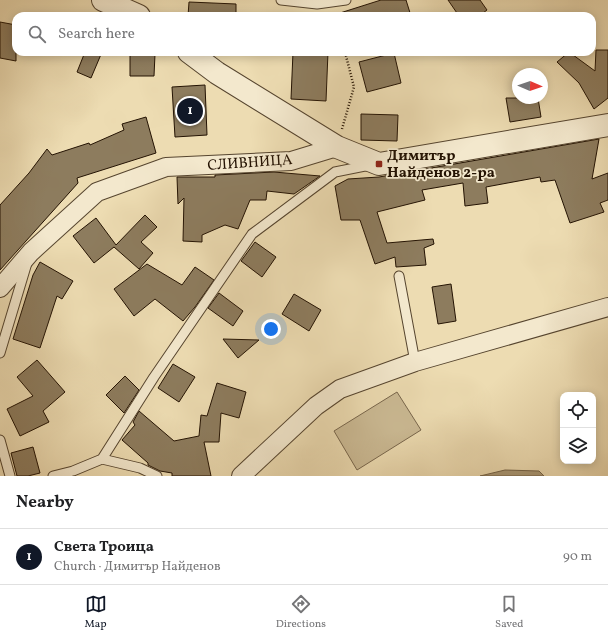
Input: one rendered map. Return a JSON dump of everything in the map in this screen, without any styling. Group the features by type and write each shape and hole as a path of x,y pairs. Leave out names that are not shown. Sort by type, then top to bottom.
{"street":[{"path":"104,0 130,12"},
{"path":"194,56 217,73 337,147 379,164 608,125"},
{"name":"СЛИВНИЦА","path":"0,288 31,252 97,192 166,167 291,161 337,147"},
{"path":"241,476 316,406 340,389 416,362 608,307"}],"lane":[{"path":"281,0 317,4 346,0"},
{"path":"53,476 73,471 102,458 154,377 252,234 335,172 379,164"},
{"path":"0,353 31,252"},
{"path":"398,276 416,362"},
{"path":"0,440 10,476"},
{"path":"102,458 140,468 157,476"}],"path":[{"path":"337,147 354,87 346,56"}],"shaded area":[{"path":"397,392 421,430 357,470 334,431"},
{"path":"505,470 539,471 544,476 480,476"}],"building":[{"path":"381,0 406,0 410,12 343,12"},
{"path":"448,0 480,0 487,10 484,12 456,12"},
{"path":"189,2 236,4 236,12 188,12"},
{"path":"0,22 12,24 12,56 16,56 16,61 0,58"},
{"path":"596,50 608,50 608,98 594,109 579,83 557,62 564,56 574,56 595,71"},
{"path":"83,56 100,56 91,78 77,72"},
{"path":"130,56 155,56 154,76 130,76"},
{"path":"293,56 328,56 326,101 291,99"},
{"path":"382,56 395,56 401,83 367,92 359,62"},
{"path":"205,85 207,135 175,137 172,87"},
{"path":"506,98 512,98 512,104 539,104 541,117 510,122"},
{"path":"361,114 398,115 397,141 361,140"},
{"path":"146,117 156,153 77,178 78,183 0,270 0,205 29,173 47,149 52,155 89,143 90,145 124,130 122,124"},
{"path":"599,139 592,179 608,173 608,200 600,203 604,212 570,223 555,180 541,182 540,177 486,187 488,203 465,206 463,183 422,190 425,200 377,212 387,243 433,239 434,244 424,248 426,265 396,267 395,257 375,264 360,220 341,220 335,186 348,179 379,177"},
{"path":"274,172 320,176 294,194 267,191 266,200 250,200 238,229 225,225 202,235 202,242 183,241 184,198 178,204 177,177 215,177 215,175"},
{"path":"145,215 157,227 141,242 153,253 139,269 114,247 94,263 73,236 96,218 116,245"},
{"path":"255,242 276,257 262,277 241,261"},
{"path":"40,262 73,281 62,299 57,296 40,348 13,339 33,275"},
{"path":"147,264 182,285 195,267 214,280 183,321 155,299 134,316 114,289"},
{"path":"451,284 456,321 438,324 432,287"},
{"path":"219,293 243,311 233,326 208,308"},
{"path":"294,294 321,310 309,331 282,314"},
{"path":"223,339 259,340 238,358"},
{"path":"37,360 65,392 43,411 49,422 20,436 7,409 33,396 17,377"},
{"path":"173,364 195,377 179,402 158,388"},
{"path":"125,376 139,390 124,413 106,395"},
{"path":"217,383 246,392 239,418 221,413 219,442 204,442 211,476 172,476 172,473 160,471 148,465 148,463 122,440 135,425 133,422 139,411 174,441 199,436 201,415 207,416"},
{"path":"33,447 40,473 28,476 17,476 11,453"}],"place":[{"name":"Света Троица","path":"190,111"},
{"name":"Димитър Найденов 2-ра","path":"379,164"}]}
